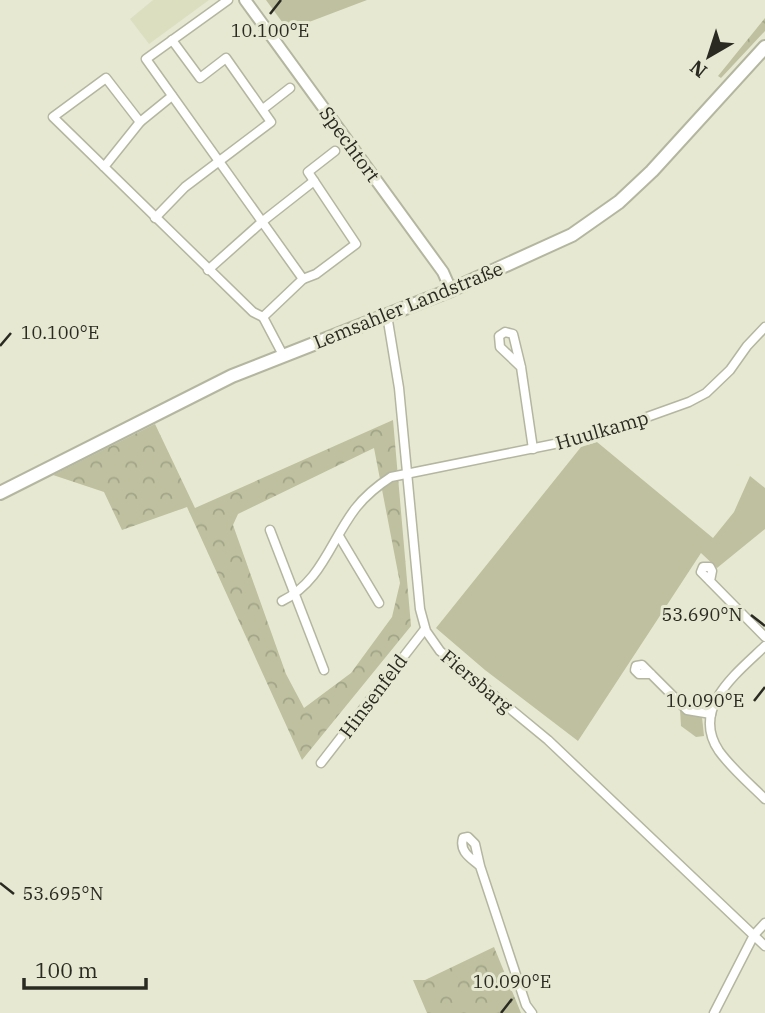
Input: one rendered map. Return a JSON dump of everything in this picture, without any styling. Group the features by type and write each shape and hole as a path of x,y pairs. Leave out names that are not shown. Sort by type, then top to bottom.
{"main road":[{"name":"Lemsahler Landstraße","path":"0,493 194,394 283,355 451,290 549,247 604,215 652,170 765,47"}],"street":[{"path":"228,0 146,59 303,279"},
{"name":"Spechtort","path":"245,0 436,262 451,290"},
{"path":"155,218 185,187 271,121 226,58 200,78 172,40"},
{"path":"141,122 106,78 53,117 253,313 263,317 283,355"},
{"path":"262,109 290,88"},
{"path":"104,167 141,122 172,96"},
{"path":"263,317 303,279 316,274 356,244 308,172 335,151"},
{"path":"208,270 263,221 314,181"},
{"name":"Fiersbarg","path":"387,315 397,375 420,609 425,629 433,644 548,740 765,946"},
{"name":"Huulkamp","path":"295,595 311,579 364,498 391,477 607,432 689,402 706,393 730,370 765,327"},
{"path":"521,368 533,449"},
{"path":"270,530 324,670"},
{"path":"339,536 379,603"},
{"path":"710,581 765,637"},
{"path":"282,601 295,595"},
{"name":"Hinsenfeld","path":"321,763 425,629"},
{"path":"765,646 722,689 711,714 712,735 717,748 765,799"},
{"path":"651,674 687,710 711,714"},
{"path":"480,866 526,1005 532,1013"},
{"path":"714,1013 754,935 765,923"}],"shaded area":[{"path":"153,0 209,0 149,44 130,19"}],"green space":[{"path":"266,0 367,0 288,30"},
{"path":"765,18 765,31 721,78 718,76"},
{"path":"393,420 411,626 302,760 187,507 122,530 104,492 53,475 155,424 195,508","holes":["374,448 400,583 392,617 351,673 304,708 286,674 233,525 238,514"]},
{"path":"597,442 713,538 734,512 750,476 765,488 765,529 717,568 701,553 578,741 485,670 436,628 581,447"},
{"path":"680,709 702,717 704,736 696,737 681,726"},
{"path":"494,947 521,1013 427,1013 413,980 425,980"}]}
